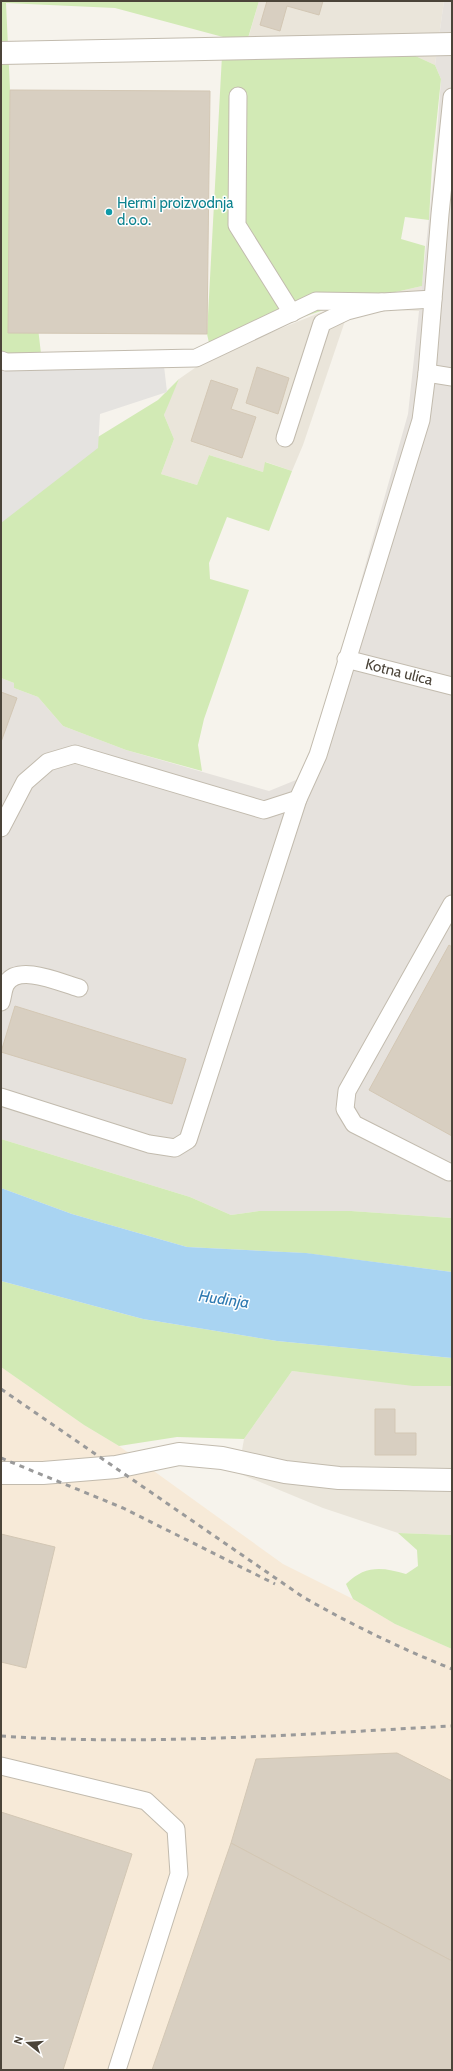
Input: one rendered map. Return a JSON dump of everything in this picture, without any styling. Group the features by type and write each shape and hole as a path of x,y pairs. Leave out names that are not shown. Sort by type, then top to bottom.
{"street":[{"path":"1,53 452,44"},
{"path":"1,1473 43,1474 116,1467 179,1454 222,1458 285,1472 340,1478 452,1480"}],"lane":[{"path":"238,96 237,225 292,313"},
{"path":"1,1097 149,1144 175,1148 188,1140 298,799 318,755 420,420 427,373 452,97"},
{"path":"1,360 6,362 196,358 316,302 382,302 433,299"},
{"path":"285,438 322,323 347,311 382,302"},
{"path":"427,373 452,377"},
{"name":"Kotna ulica","path":"346,659 452,686"},
{"path":"1,828 25,782 48,762 75,754 264,810 298,799"},
{"path":"449,1172 354,1124 345,1109 347,1092 452,904"},
{"path":"1,1002 6,983 15,976 29,974 79,988"},
{"path":"1,1766 146,1801 176,1829 179,1874 117,2070"}],"shaded area":[{"path":"259,1 444,1 435,65 383,41 248,39"},
{"path":"444,1 452,1 452,1218 351,1211 259,1211 231,1215 190,1197 1,1139 1,678 14,683 14,688 38,697 63,726 126,750 269,791 296,780 311,758 408,414 435,162 441,79 435,65"},
{"path":"422,286 419,311 375,309 346,318 303,445 292,471 266,462 263,472 209,455 197,485 161,474 174,439 164,415 179,379 212,356 339,305"},
{"path":"1,361 164,366 167,392 100,414 98,448 1,523"},
{"path":"1,1367 84,1425 119,1446 283,1564 353,1599 395,1624 452,1649 452,2070 1,2070"},
{"path":"292,1371 404,1384 452,1386 452,1535 398,1533 323,1508 238,1473 244,1439"}],"green space":[{"path":"1,1 259,1 248,38 383,41 435,65 441,79 432,165 429,220 405,217 401,239 425,246 422,286 339,305 288,322 212,356 207,334 223,37 115,8 6,3 10,90 54,464 158,400 179,379 164,415 174,439 161,474 197,485 209,455 263,472 265,462 292,471 269,531 227,517 209,563 210,579 249,590 204,719 198,745 202,771 126,750 63,726 38,697 14,688 14,683 1,678"},
{"path":"1,1139 190,1197 231,1215 259,1211 351,1211 452,1218 452,1272 304,1253 187,1247 72,1214 1,1188"},
{"path":"1,1281 143,1319 277,1341 452,1358 452,1386 413,1386 292,1371 244,1439 177,1437 119,1446 84,1425 1,1367"},
{"path":"398,1533 452,1535 452,1649 395,1624 353,1599 346,1584 360,1573 374,1569 389,1570 406,1574 418,1566 417,1550"}],"water":[{"name":"Hudinja","path":"1,1188 72,1214 187,1247 306,1253 452,1272 452,1358 277,1341 143,1319 1,1281"}],"building":[{"path":"267,1 323,1 319,15 287,6 280,31 260,25"},
{"name":"Hermi proizvodnja d.o.o.","path":"10,90 210,91 207,334 8,333"},
{"path":"257,367 289,378 278,414 246,403"},
{"path":"211,380 238,389 231,409 256,417 242,458 191,441"},
{"path":"1,692 17,698 1,742"},
{"path":"449,945 452,947 452,1136 369,1090"},
{"path":"15,1006 186,1059 172,1104 1,1052"},
{"path":"375,1409 395,1409 395,1433 416,1433 416,1455 375,1455"},
{"path":"1,1534 55,1547 26,1668 1,1662"},
{"path":"397,1753 452,1781 452,1961 231,1843 256,1759"},
{"path":"1,1812 132,1854 63,2070 1,2070"},
{"path":"231,1843 452,1961 452,2070 152,2070"}],"railway":[{"path":"1,1389 303,1597 376,1636 452,1669"},
{"path":"1,1458 123,1508 275,1584"},
{"path":"1,1736 114,1740 226,1738 452,1726"}],"place":[{"name":"Hermi proizvodnja d.o.o.","path":"109,212"}]}
